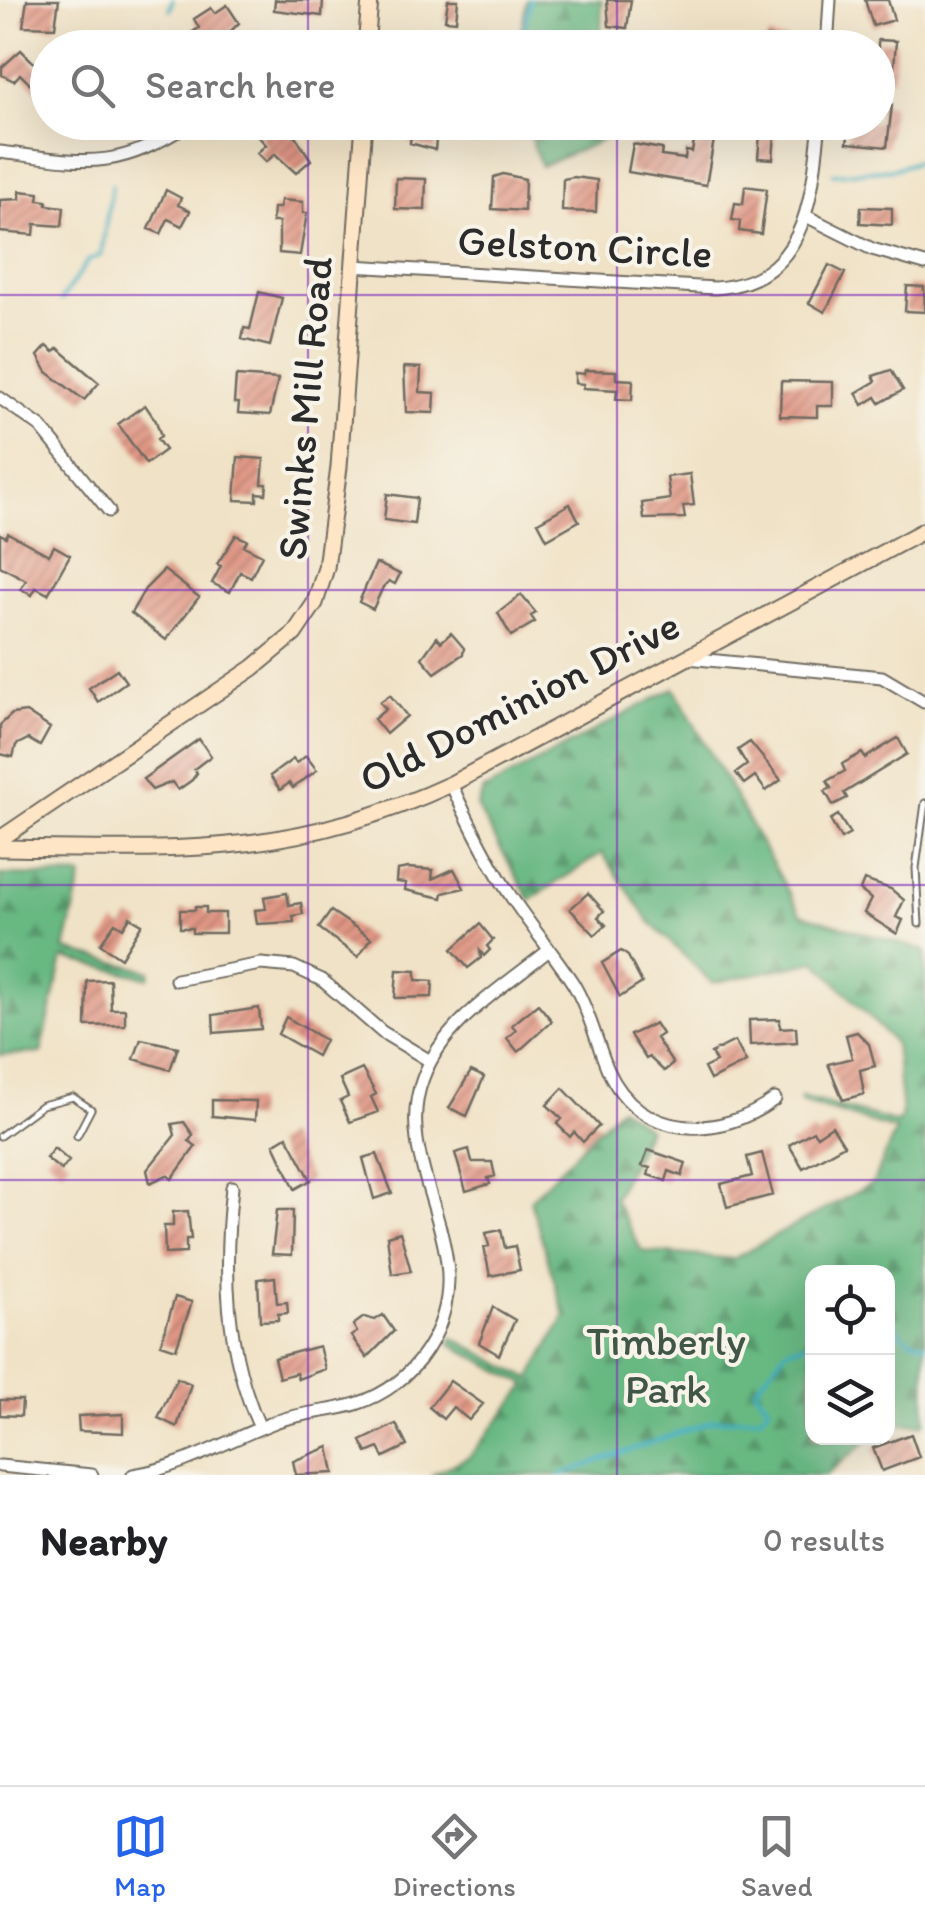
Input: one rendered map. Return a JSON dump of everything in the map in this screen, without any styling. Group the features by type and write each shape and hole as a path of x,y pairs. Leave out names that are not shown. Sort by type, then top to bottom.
{"main road":[{"path":"368,30 370,0"},
{"name":"Swinks Mill Road","path":"0,838 253,668 306,619 322,586 332,532 363,140"},
{"name":"Old Dominion Drive","path":"0,848 170,850 272,843 380,815 451,784 925,530"}],"street":[{"path":"828,30 830,0"},
{"path":"0,152 86,162 118,160 162,140"},
{"name":"Gelston Circle","path":"353,266 731,287 777,265 806,216 817,140"},
{"path":"806,216 872,249 925,264"},
{"path":"0,398 41,427 110,511"},
{"path":"683,658 882,677 924,702"},
{"path":"451,784 497,873 583,1001 616,1086 647,1114 671,1126 701,1130 738,1121 775,1098"},
{"path":"134,1475 175,1466 260,1428 358,1403 391,1388 420,1360 440,1325 447,1263 415,1125 416,1102 430,1061 458,1024 548,950"},
{"path":"176,980 261,964 294,967 322,980 382,1032 430,1061"},
{"path":"232,1187 228,1317 238,1363 260,1428"},
{"path":"0,1466 92,1475"}],"lane":[{"path":"924,702 925,712"},
{"path":"920,924 916,868 925,803"},
{"path":"0,1136 42,1105 73,1097 92,1109 77,1136"}],"green space":[{"path":"527,0 602,0 601,30 521,30"},
{"path":"531,140 603,140 541,166"},
{"name":"Timberly Park","path":"674,688 801,914 925,951 925,1424 895,1424 895,1265 805,1265 805,1445 862,1445 826,1475 431,1475 469,1457 527,1385 450,1344 453,1338 530,1379 565,1316 530,1200 620,1107 648,1128 614,1199 642,1251 733,1259 873,1183 896,1130 801,1102 801,1097 898,1123 902,1115 895,1044 816,961 712,983 650,922 602,853 530,900 477,807 483,791"},
{"path":"0,875 82,876 65,950 150,971 149,978 63,958 41,1053 0,1055"}],"building":[{"path":"27,0 59,0 55,27 23,26"},
{"path":"275,0 323,0 322,16 274,10"},
{"path":"448,0 458,0 456,21 445,20"},
{"path":"607,0 631,0 627,28 609,26"},
{"path":"865,0 888,0 894,20 873,26"},
{"path":"227,5 239,23 232,30 196,30 199,28 194,19 211,8 215,13"},
{"path":"21,50 30,59 30,84 20,74 14,81 2,75 2,67"},
{"path":"262,140 298,140 311,160 296,173 275,154 266,162 257,153 266,145"},
{"path":"410,140 436,140 435,150"},
{"path":"694,140 714,140 706,185 628,172 633,144 662,149 661,156 685,159 686,151 692,152"},
{"path":"760,140 775,140 773,159 758,158"},
{"path":"847,140 888,140 887,147 847,143"},
{"path":"503,174 525,179 524,211 492,209 494,177"},
{"path":"396,178 426,179 425,210 395,209"},
{"path":"563,179 597,180 596,212 562,211"},
{"path":"745,186 767,189 761,234 739,231 740,221 732,220 735,203 743,204"},
{"path":"166,190 181,198 178,205 190,211 182,226 168,219 161,234 149,229"},
{"path":"20,191 39,193 38,200 64,207 62,226 35,224 34,235 0,232 0,200 20,199"},
{"path":"281,200 303,202 303,213 307,213 300,255 279,253 279,222 272,222 273,208 280,208"},
{"path":"861,207 892,208 892,225 860,223"},
{"path":"829,265 845,273 825,312 809,303"},
{"path":"907,286 924,287 925,312 905,311"},
{"path":"259,292 282,298 270,346 242,339 244,328 250,329"},
{"path":"47,346 54,352 58,348 99,383 84,400 47,372 38,356"},
{"path":"404,367 421,368 420,392 435,393 434,413 406,412"},
{"path":"585,370 616,371 616,379 633,380 632,400 616,399 617,390 583,388 584,384 575,383 575,373 584,374"},
{"path":"891,370 903,390 880,403 876,397 863,405 856,393 876,381 873,376"},
{"path":"236,376 278,379 270,415 238,413 239,403 234,403"},
{"path":"781,381 833,382 833,406 817,406 817,417 780,416"},
{"path":"145,405 156,421 161,436 157,439 165,450 146,464 118,424"},
{"path":"238,457 264,459 262,484 267,484 266,494 257,493 257,501 235,500"},
{"path":"690,474 694,505 683,506 685,518 644,519 642,503 670,499 667,477"},
{"path":"387,494 417,498 414,524 384,520"},
{"path":"570,504 579,521 547,539 538,522"},
{"path":"8,533 49,555 54,546 70,555 48,594 36,588 32,595 21,589 26,580 0,566 0,534 6,537"},
{"path":"236,535 247,540 244,546 262,555 251,577 240,572 230,592 212,583 221,566 217,564"},
{"path":"376,563 400,574 395,584 389,581 383,587 373,609 359,602"},
{"path":"164,570 199,597 166,640 131,613 145,589"},
{"path":"521,595 536,613 531,616 535,622 511,636 498,613"},
{"path":"451,633 464,648 463,654 435,673 422,658 437,637 441,642"},
{"path":"117,669 126,682 98,702 89,688"},
{"path":"390,695 407,716 386,734 374,719 386,709 380,702"},
{"path":"26,712 50,728 40,746 28,739 16,745 13,757 0,754 0,725 12,714"},
{"path":"898,738 907,754 844,793 847,798 833,805 825,791 831,788 827,781 845,771 842,764 862,753 865,758"},
{"path":"199,739 211,756 194,769 197,773 192,780 178,790 172,782 152,790 143,779"},
{"path":"750,742 781,780 766,791 755,776 744,784 736,773 747,765 738,750"},
{"path":"306,756 317,770 293,788 289,783 280,790 270,776 293,759 296,763"},
{"path":"838,815 850,834 841,839 830,820"},
{"path":"454,869 464,888 443,893 442,898 405,890 406,883 396,882 397,870 433,870 432,879"},
{"path":"864,880 891,889 904,900 896,917 903,920 897,934 864,913 871,899 860,890"},
{"path":"287,893 289,905 301,903 303,914 293,916 294,922 257,924 255,910 266,909 264,897"},
{"path":"588,893 604,911 598,917 606,925 595,935 570,909"},
{"path":"206,907 206,913 225,913 225,933 192,933 192,928 180,928 180,910"},
{"path":"331,911 371,938 358,957 319,928"},
{"path":"130,917 142,924 121,958 100,944 115,923 123,928"},
{"path":"480,924 493,940 487,946 490,950 484,956 480,951 481,958 468,968 452,949"},
{"path":"621,951 628,956 642,983 620,997 602,963"},
{"path":"397,970 416,971 416,980 433,981 432,997 395,998"},
{"path":"110,980 111,1009 125,1009 125,1025 86,1026 87,981"},
{"path":"538,1004 552,1021 518,1052 507,1038 516,1030 512,1025"},
{"path":"259,1008 261,1029 214,1033 213,1015"},
{"path":"286,1017 325,1040 317,1056 278,1034"},
{"path":"780,1019 780,1028 796,1027 797,1042 750,1045 749,1020"},
{"path":"655,1023 662,1034 656,1038 673,1064 664,1071 649,1057 646,1059 630,1035"},
{"path":"857,1032 869,1044 875,1066 860,1070 864,1094 843,1100 828,1064 852,1058 846,1035"},
{"path":"141,1039 178,1047 170,1070 134,1059"},
{"path":"735,1041 746,1062 710,1080 704,1068 716,1062 711,1053"},
{"path":"362,1069 376,1094 371,1097 378,1112 350,1122 340,1101 348,1097 340,1079"},
{"path":"471,1071 484,1077 467,1116 449,1108"},
{"path":"563,1088 599,1126 583,1142 574,1132 570,1137 557,1124 562,1119 547,1105"},
{"path":"212,1100 256,1101 255,1120 212,1116"},
{"path":"184,1122 193,1135 189,1141 196,1146 172,1179 167,1175 150,1183 147,1170 175,1135 172,1124"},
{"path":"832,1126 844,1145 803,1168 789,1145 813,1131 817,1136"},
{"path":"287,1136 311,1180 295,1189 274,1144"},
{"path":"54,1148 69,1161 61,1170 46,1158"},
{"path":"469,1149 472,1162 492,1162 495,1176 488,1178 490,1184 466,1191 455,1153"},
{"path":"648,1150 686,1163 682,1176 669,1171 666,1181 648,1175 650,1168 642,1166"},
{"path":"762,1153 773,1195 727,1207 721,1184 752,1176 747,1157"},
{"path":"377,1154 392,1193 374,1199 363,1158"},
{"path":"277,1210 293,1210 292,1255 272,1254"},
{"path":"188,1211 191,1239 186,1239 186,1253 165,1254 164,1226 173,1226 173,1212"},
{"path":"501,1230 505,1248 515,1246 520,1270 490,1276 484,1247 489,1246 486,1233"},
{"path":"400,1232 411,1271 392,1274 387,1236"},
{"path":"275,1277 277,1303 287,1302 288,1313 278,1314 278,1320 260,1321 258,1279"},
{"path":"175,1297 192,1302 176,1349 161,1344"},
{"path":"493,1307 515,1320 499,1355 479,1343"},
{"path":"383,1315 394,1331 367,1358 351,1336 357,1332 353,1325 364,1317 375,1320"},
{"path":"319,1346 325,1369 298,1379 296,1373 279,1378 274,1358"},
{"path":"177,1378 191,1384 177,1427 158,1418"},
{"path":"450,1381 483,1404 469,1420 453,1407 443,1419 429,1407"},
{"path":"0,1400 22,1400 21,1416 0,1415"},
{"path":"123,1414 123,1433 79,1431 78,1416"},
{"path":"396,1424 407,1446 384,1457 379,1448 367,1453 361,1441"},
{"path":"911,1434 919,1457 882,1471 873,1448 895,1445 895,1440"},
{"path":"329,1447 334,1473 296,1475 293,1461"}],"waterway":[{"path":"170,10 172,0"},
{"path":"524,30 530,0"},
{"path":"833,174 894,169 925,159"},
{"path":"61,300 88,261 101,255 112,185"},
{"path":"895,1326 908,1339 925,1344"},
{"path":"560,1475 715,1420 760,1417 769,1407 755,1389 788,1348 805,1344"}]}
